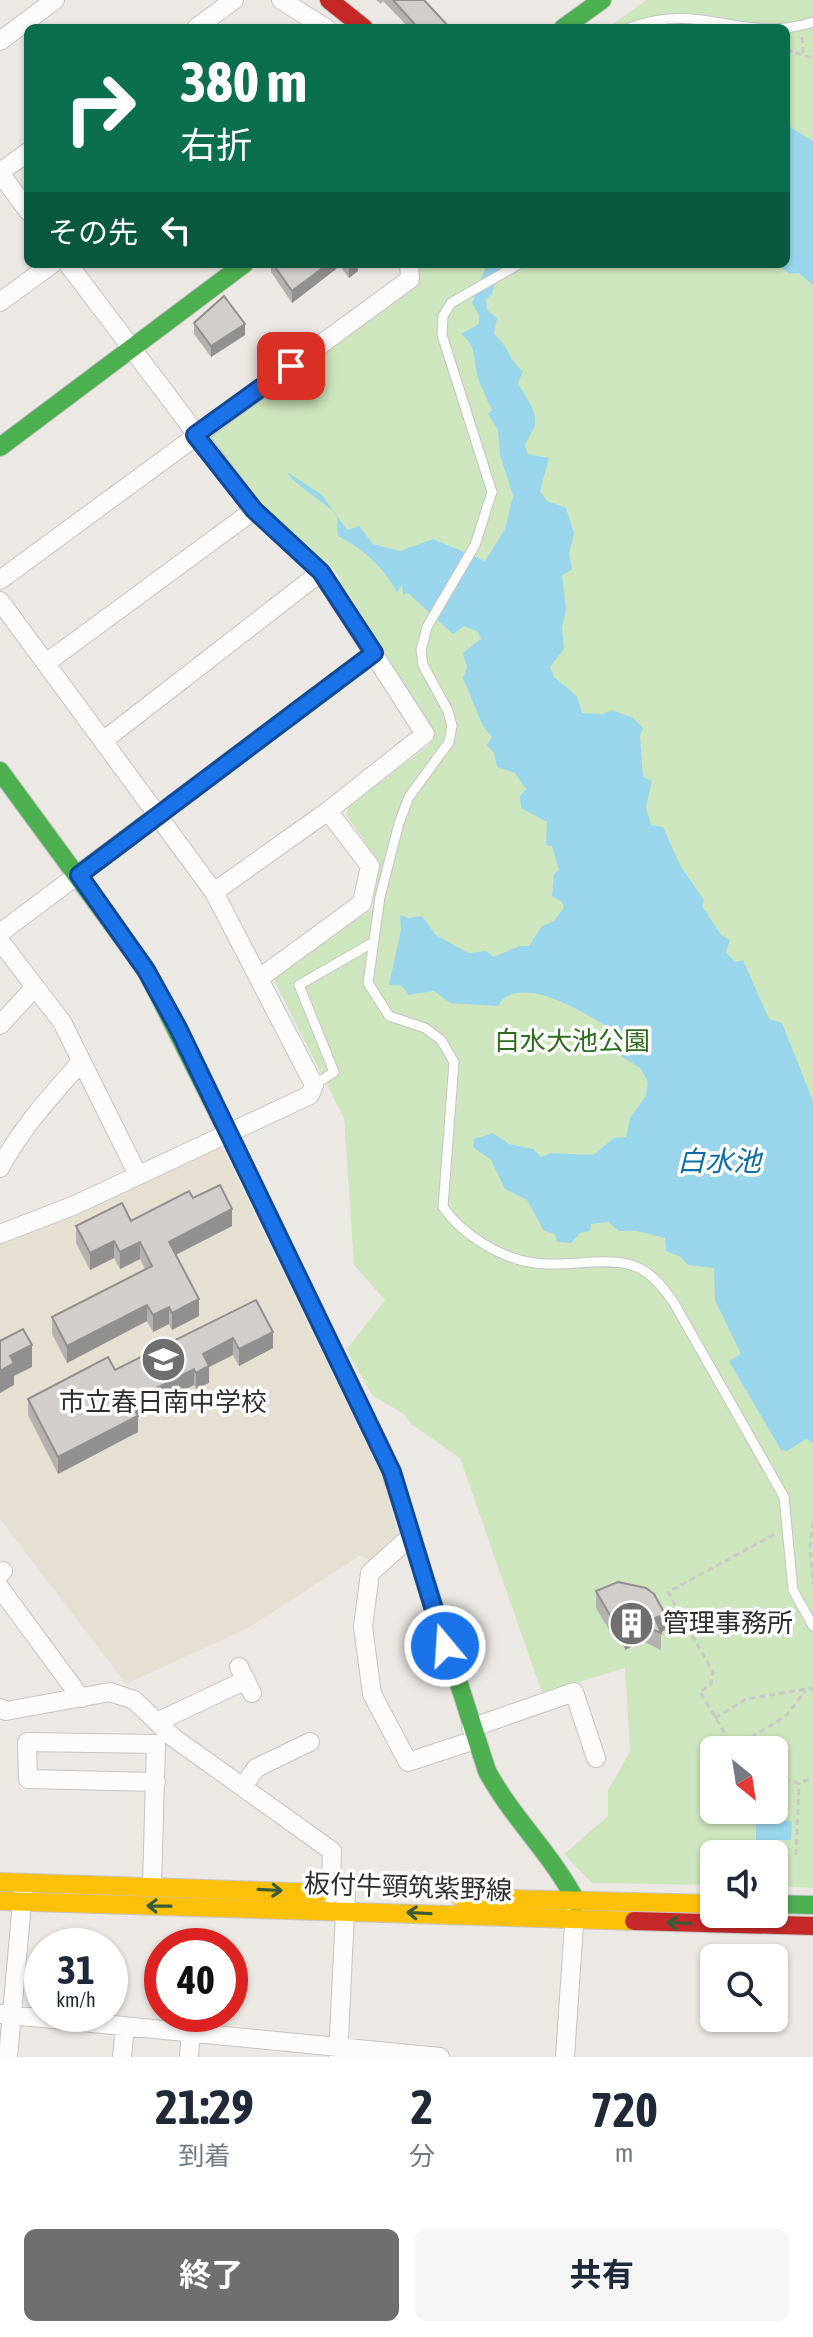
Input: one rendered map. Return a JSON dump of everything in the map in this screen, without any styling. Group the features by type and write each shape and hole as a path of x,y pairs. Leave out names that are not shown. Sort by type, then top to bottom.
{"main road":[{"path":"329,0 359,24"},
{"path":"569,24 602,0"},
{"path":"0,447 239,268"},
{"path":"0,771 146,970 392,1472 473,1734 498,1796 565,1876 575,1912"},
{"name":"板付牛頸筑紫野線","path":"0,1882 23,1892 341,1899"},
{"name":"板付牛頸筑紫野線","path":"0,1901 23,1892 152,1885 813,1926"},
{"path":"788,1904 813,1905"},
{"name":"板付牛頸筑紫野線","path":"575,1912 700,1905"}],"street":[{"path":"0,41 55,0"},
{"path":"201,24 234,0"},
{"path":"281,0 320,24"},
{"path":"24,155 0,173 24,206"},
{"path":"0,302 47,268"},
{"path":"71,268 254,510 321,572 425,734 328,811 214,892"},
{"path":"0,580 410,279 409,268"},
{"path":"46,663 254,510"},
{"path":"103,741 321,572"},
{"path":"0,601 214,892 261,977 314,1085 310,1095 137,1173 75,1205 0,1234"},
{"path":"0,933 374,653"},
{"path":"261,977 362,903 370,866 328,811"},
{"path":"0,941 62,1022 137,1173"},
{"path":"0,1025 35,987"},
{"path":"0,1168 15,1140 46,1098 80,1063"},
{"path":"410,1537 370,1573 363,1627 372,1694 408,1762 574,1692 596,1758"},
{"path":"1,1577 81,1698"},
{"path":"157,1722 246,1680"},
{"path":"0,1708 6,1711 110,1692 134,1700 157,1722 332,1851 341,1899 339,2052"},
{"path":"152,1885 156,1782 156,1744 27,1742 28,1779 156,1782"},
{"path":"243,1787 256,1768 292,1758 310,1742"},
{"path":"8,2057 6,2014 23,1892"},
{"path":"565,2057 575,1912"},
{"path":"128,2026 191,2033 267,2049 437,2057"},
{"path":"122,2057 124,2032"},
{"path":"189,2057 191,2033"}],"lane":[{"path":"636,24 667,6"},
{"path":"710,10 762,24"},
{"path":"790,25 813,22"},
{"path":"512,268 451,303 443,316 442,335 492,492 475,545 427,627 421,650 423,665 448,711 452,726 449,742 409,797 399,823 372,943 368,983 389,1016 425,1028 441,1040 454,1062 443,1207 453,1222 484,1245 533,1263 628,1264 660,1284 773,1473 784,1497 793,1590 813,1626"},
{"path":"314,1085 334,1072 299,985 372,943"}],"path":[{"path":"801,25 803,54"},
{"path":"790,51 813,58"},
{"path":"813,1522 810,1558 813,1584"},
{"path":"726,1736 700,1692 711,1684 713,1672 668,1592 788,1527"},
{"path":"715,1718 746,1699 795,1688 813,1688"},
{"path":"754,1736 786,1716 806,1690"},
{"path":"788,1781 799,1783 813,1778"},
{"path":"796,1855 799,1783"}],"shaded area":[{"name":"市立春日南中学校","path":"212,1142 224,1151 382,1476 399,1539 370,1562 361,1555 248,1628 126,1684 0,1519 0,1242"}],"green space":[{"name":"白水大池公園","path":"647,0 813,0 813,1888 788,1887 788,1840 700,1840 700,1885 592,1883 564,1854 608,1816 608,1790 630,1752 625,1668 542,1693 460,1458 411,1424 404,1414 372,1395 349,1354 347,1349 385,1300 354,1265 344,1118 272,976 372,909 379,863 347,816 348,807 364,789 369,791 382,775 387,777 429,745 433,732 349,594 338,584 341,580 333,568 263,509 210,439 213,430 410,268 790,268 790,24 613,24"}],"water":[{"path":"790,126 813,141 813,285 799,273 789,274 782,268 790,268"},
{"name":"白水池","path":"485,268 499,268 492,294 486,299 487,310 497,318 494,334 523,371 518,383 535,421 525,446 528,454 549,458 540,491 547,501 566,508 574,533 569,554 572,570 562,575 566,610 562,628 564,649 550,667 554,677 577,696 582,713 603,714 612,710 633,718 643,728 640,736 643,777 652,781 646,807 651,825 663,827 681,867 704,900 702,906 721,935 730,940 726,952 735,962 743,960 769,1019 782,1023 813,1101 813,1443 806,1439 787,1451 781,1450 729,1361 741,1354 715,1300 714,1268 688,1265 681,1257 666,1251 665,1238 637,1231 619,1231 608,1222 591,1224 590,1231 580,1233 571,1243 557,1242 555,1234 544,1231 527,1200 505,1189 491,1160 473,1147 474,1139 493,1133 509,1144 533,1149 541,1157 551,1153 593,1155 614,1138 626,1137 630,1118 646,1096 648,1082 640,1068 621,1056 610,1029 570,1006 536,994 507,996 498,1006 450,1003 434,991 409,995 401,985 389,985 401,930 400,915 408,918 422,916 436,935 468,953 486,951 494,957 519,946 529,946 542,926 554,921 564,908 562,902 552,896 554,874 559,870 552,846 546,845 547,822 521,808 520,796 526,789 515,773 497,767 494,753 487,745 492,737 483,726 463,678 467,667 463,653 481,639 478,632 464,626 453,634 408,593 403,595 402,584 397,593 372,560 338,536 338,519 334,512 287,472 322,495 347,530 359,526 373,544 400,551 433,539 485,561 505,529 513,496 500,455 498,430 488,414 492,410 478,378 472,347 461,334 479,324 479,315 472,303"},
{"path":"788,1821 792,1821 791,1840 756,1840 756,1824 788,1824"}],"building":[{"path":"393,0 424,0 446,24 414,24"},
{"path":"276,268 323,268 292,291"},
{"path":"224,296 245,324 211,346 194,323"},
{"path":"220,1185 232,1209 169,1242 199,1299 172,1313 169,1307 153,1315 147,1305 67,1346 52,1317 152,1266 140,1242 120,1252 114,1241 90,1253 76,1226 122,1203 131,1221 189,1191 193,1198"},
{"path":"256,1300 273,1332 239,1349 233,1338 203,1354 209,1366 196,1373 194,1369 131,1401 138,1416 58,1457 28,1399 108,1357 115,1370"},
{"path":"23,1329 32,1345 10,1356 14,1363 0,1371 0,1341"},
{"path":"618,1582 646,1588 654,1594 665,1614 655,1618 661,1633 642,1625 625,1633 620,1620 614,1622 596,1591"}],"traffic: fast":[{"path":"569,24 602,0"},
{"path":"0,447 239,268"},
{"path":"0,771 146,970 246,1169"},
{"path":"389,1466 487,1771 577,1903"},
{"path":"788,1904 813,1905"}],"traffic: slow":[{"path":"0,1882 320,1893"},
{"path":"461,1898 700,1904"},
{"path":"0,1901 634,1921"}],"traffic: jam":[{"path":"329,0 359,24"},
{"path":"246,1169 389,1466"},
{"path":"634,1921 813,1926"}],"place":[{"name":"市立春日南中学校","path":"163,1359"},
{"name":"管理事務所","path":"632,1623"}],"route":[{"path":"291,366 195,435 254,510 321,572 374,653 79,875 146,970 178,1028 392,1472 445,1646"}]}
